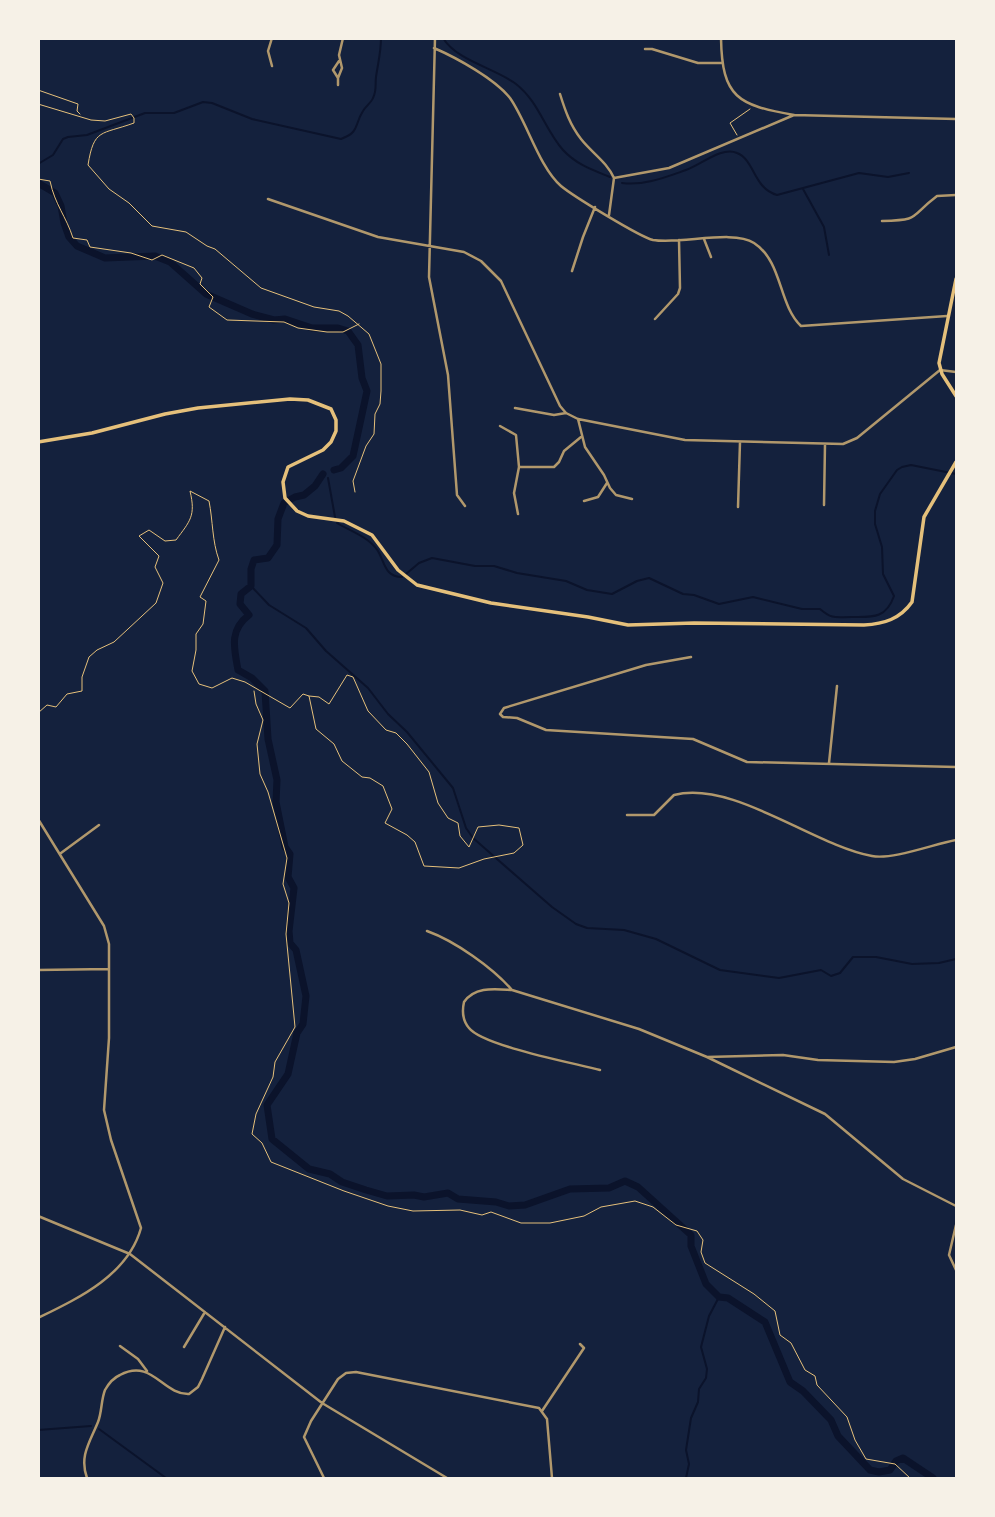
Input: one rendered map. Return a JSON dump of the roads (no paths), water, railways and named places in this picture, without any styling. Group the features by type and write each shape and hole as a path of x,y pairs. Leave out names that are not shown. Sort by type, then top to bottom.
{"main road":[{"path":"957,279 940,355 940,370 957,396"},
{"path":"38,442 92,433 198,408 290,399 319,403 331,409 335,416 335,435 323,450 288,467 283,482 285,498 302,514 317,519 336,519 372,535 398,570 417,585 491,603 636,625 864,625 892,620 912,601 924,517 957,462"}],"street":[{"path":"272,38 268,51 272,66"},
{"path":"338,78 333,70 339,61 343,38"},
{"path":"435,38 430,288 447,376 457,495 465,506"},
{"path":"721,38 723,74 733,93 754,107 794,115 957,119"},
{"path":"435,48 502,90 511,100 557,183 649,239 744,239 763,251 772,264 794,317 801,326 947,316"},
{"path":"645,49 698,63 721,63"},
{"path":"338,85 342,68 339,61"},
{"path":"560,94 572,126 588,147 610,168 614,178 609,215"},
{"path":"614,178 669,168 794,115"},
{"path":"882,221 908,221 937,196 957,195"},
{"path":"268,199 378,237 472,255 500,281 552,389 566,413 578,419 685,440 825,444 850,442 940,370 957,372"},
{"path":"572,271 596,207"},
{"path":"704,239 710,257"},
{"path":"655,319 678,295 679,240"},
{"path":"515,408 554,415 566,413"},
{"path":"578,419 581,437 589,454 615,495 632,499"},
{"path":"500,426 516,435 519,467 514,493 518,514"},
{"path":"519,467 554,467 564,451 581,437"},
{"path":"738,507 740,442"},
{"path":"824,505 825,444"},
{"path":"584,501 598,497 607,483"},
{"path":"691,657 646,665 603,677 504,708 500,714 546,730 693,739 747,762 957,767"},
{"path":"829,764 837,686"},
{"path":"627,815 654,815 674,795 707,794 738,802 808,834 875,857 957,840"},
{"path":"38,819 104,926 109,944 109,1038 104,1110 111,1140 141,1227 130,1254 105,1280 38,1318"},
{"path":"61,853 99,825"},
{"path":"427,931 449,940 494,973 512,990"},
{"path":"38,970 109,968"},
{"path":"600,1070 488,1040 470,1030 465,1022 463,1007 469,995 492,989 512,990 639,1029 707,1057 825,1114 903,1179 957,1206"},
{"path":"707,1057 783,1055 818,1060 885,1062 915,1059 957,1047"},
{"path":"38,1216 130,1254 322,1404 447,1479"},
{"path":"957,1225 949,1255 957,1270"},
{"path":"184,1347 205,1312"},
{"path":"120,1346 138,1359 149,1373 177,1392 189,1394 198,1387 225,1327"},
{"path":"542,1411 584,1348 580,1345"},
{"path":"87,1479 83,1465 84,1456 88,1440 97,1425 107,1387 117,1376 131,1371 149,1373"},
{"path":"324,1479 304,1437 338,1379 346,1373 356,1372 522,1404 542,1411 547,1419 552,1479"}],"waterway":[{"path":"38,164 53,155 63,139 68,137 87,135 145,113 174,113 203,102 252,119 341,139 354,131 374,95 381,38"},
{"path":"443,38 457,53 516,84 531,99 551,134 568,155 610,177"},
{"path":"622,183 663,178 725,152 737,153 743,157 763,186 777,195 859,173 888,177 909,173"},
{"path":"38,183 55,193 69,237 77,246 105,258 155,256 170,262 206,294 252,314 274,320 285,319 312,328 338,328 348,331 358,345 362,378 367,391 353,456 341,468 334,470"},
{"path":"803,189 824,227 829,255"},
{"path":"406,574 419,563 432,558 475,566 494,566 612,594 649,578 683,594 719,604 753,597 802,609 820,609 835,617 872,616 887,609 894,596 883,574 882,547 875,524 875,511 880,494 902,467 911,465 956,474"},
{"path":"323,474 315,486 304,495 284,503 278,519 277,545 268,558 254,560 251,586 241,594 240,604 249,615 238,627 234,640 238,670 252,678 265,691 268,739 277,780 276,802 285,847 290,854 288,877 294,888 290,943 296,950 306,996 303,1024 297,1033 288,1074 267,1105 272,1139 309,1169 330,1174 342,1182 387,1196 424,1197 448,1193 458,1199 496,1202 509,1206 525,1205 570,1189 609,1188 625,1181 638,1187 691,1235 691,1246 706,1284 719,1297 728,1298 765,1322 790,1382 803,1391 831,1420 838,1436 870,1470 890,1470 896,1461 903,1458 933,1478"},
{"path":"328,478 335,517"},
{"path":"337,523 370,542 389,572 402,577"},
{"path":"251,586 269,605 306,628 326,651 368,688 388,714 407,732 453,788 466,828 473,838 552,907 576,924 587,928 624,930 656,939 720,970 779,978 821,970 831,976 840,973 853,957 876,957 912,964 956,959"},
{"path":"686,1478 689,1464 686,1450 691,1418 698,1402 699,1389 706,1378 707,1369 701,1347 709,1316 719,1297"},
{"path":"38,1430 91,1426"},
{"path":"99,1429 166,1478"}]}
